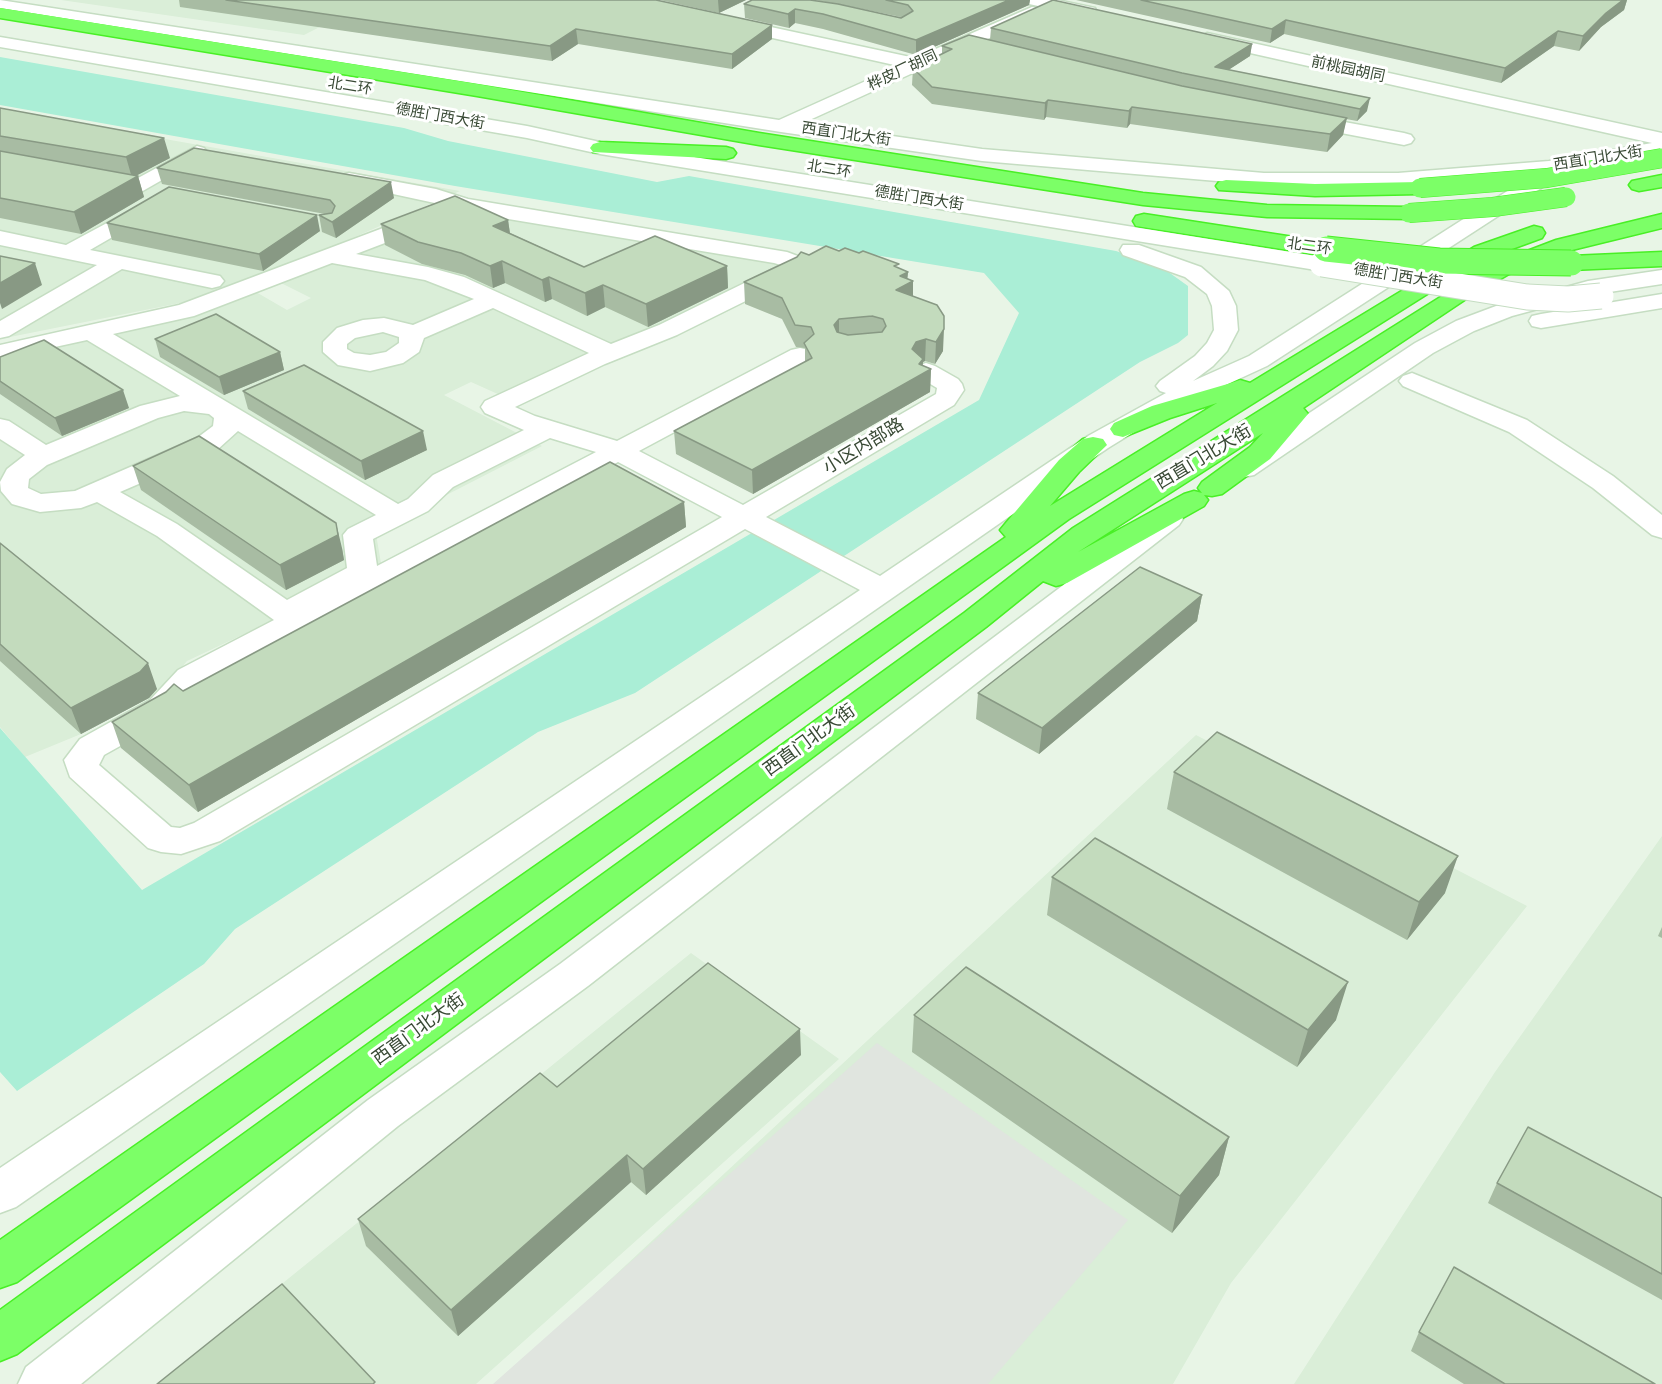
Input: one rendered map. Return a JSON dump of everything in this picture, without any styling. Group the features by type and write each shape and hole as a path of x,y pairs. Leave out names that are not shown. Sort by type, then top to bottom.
{"highway":[{"name":"北二环","path":"0,13 759,140 1190,205 1296,213 1409,213 1493,207 1589,193"},
{"path":"124,22 205,46"},
{"name":"北二环","path":"0,29 1324,257 1571,264 1662,259"},
{"path":"330,67 483,78"},
{"path":"759,140 826,141 953,161 1181,184 1315,190 1420,188 1547,178 1662,158"},
{"path":"600,148 726,153"},
{"path":"1629,187 1662,181"},
{"name":"西直门北大街","path":"0,1267 967,577 1087,495 1426,284 1482,252 1556,226 1662,204"},
{"name":"西直门北大街","path":"0,1338 975,620 1083,534 1328,381 1501,269 1564,245 1662,221"},
{"path":"1123,429 1161,412 1284,374"},
{"path":"975,620 1015,601 1203,494 1271,443 1303,404 1328,381"},
{"path":"967,577 1001,546 1059,477 1093,445"}],"street":[{"path":"1048,1 1108,17"},
{"name":"桦皮厂胡同","path":"781,126 966,42 1048,1"},
{"path":"0,3 781,126"},
{"path":"742,11 716,20 917,64"},
{"name":"前桃园胡同","path":"1189,34 1662,139"},
{"name":"德胜门西大街","path":"0,42 516,130 600,148 1324,257 1527,297 1562,299 1662,288"},
{"path":"966,42 1000,50"},
{"path":"1285,117 1404,139"},
{"name":"西直门北大街","path":"781,126 1032,160 1243,178 1398,179 1561,166 1662,147"},
{"path":"134,188 198,152 220,156"},
{"path":"677,160 682,168 700,176 1125,248 1174,264 1203,279 1217,291 1225,310 1226,330 1218,346 1204,361 1125,417 1093,445"},
{"path":"0,1193 1093,445 1166,402 1258,361 1561,166"},
{"path":"333,176 436,195 464,205 779,257 795,264 788,271 671,329 609,353 494,407 518,419 593,440 618,451 882,589"},
{"path":"70,252 169,194 111,184"},
{"path":"1,336 93,333 186,311 464,205"},
{"path":"0,238 212,282"},
{"path":"330,256 437,276 487,295 609,353"},
{"path":"1,336 118,262"},
{"name":"西直门北大街","path":"43,1384 383,1113 574,975 1203,494 1277,448 1424,348 1465,326 1504,312 1588,288 1662,277"},
{"path":"405,331 413,342 410,347 394,358 367,363 330,362 335,352 334,346 346,333 370,326 405,331 487,295"},
{"path":"1277,448 1349,423 1458,350 1505,332 1555,317 1662,301"},
{"path":"93,333 231,404 397,516"},
{"path":"745,518 219,826 190,839 173,842 158,837 81,766 82,758 92,747 162,708 190,677 800,355"},
{"name":"小区内部路","path":"745,518 948,396 951,390 948,383 926,371"},
{"path":"1412,381 1518,426 1603,482 1662,529"},
{"path":"199,403 231,404 227,417 228,425 214,441 99,492 57,503 40,503 19,496 14,489 15,477 26,465 164,407 199,403"},
{"path":"0,426 44,456"},
{"path":"99,492 168,530 285,613 363,572 358,536 418,504 443,482 548,429"}],"shaded area":[{"path":"61,0 373,0 304,35"},
{"path":"0,112 460,191 268,275 190,301 0,339"},
{"path":"464,210 781,263 782,268 654,331 500,395 471,382 444,395 542,446 423,507 376,534 382,569 187,661 161,692 81,734 25,757 0,727 0,357 256,292 287,310 311,298 279,282"},
{"path":"1196,735 1527,906 1231,1283 1173,1384 498,1384"},
{"path":"1662,836 1662,1384 1294,1384 1495,1072"},
{"path":"691,953 839,1059 476,1384 158,1384"},
{"path":"877,1043 1128,1220 988,1384 493,1384"}],"green space":[{"path":"0,57 404,128 448,141 657,182 689,176 1116,251 1160,266 1188,286 1188,335 1178,343 1140,362 635,693 538,732 235,929 204,964 17,1091 0,1072 0,728 142,890 979,400 1019,313 984,273 455,186 0,105"}],"building":[{"path":"226,0 656,0 772,25 732,54 576,29 550,46"},
{"path":"752,0 810,0 901,18 913,11 908,5 886,0 1009,0 916,40 823,14 795,9 788,14 744,4"},
{"path":"1053,0 1252,44 1215,67 1370,98 1360,109 1182,73 991,28"},
{"path":"1141,0 1623,0 1583,36 1558,31 1505,68 1286,20 1272,29"},
{"path":"969,35 1182,86 1347,118 1330,134 1132,107 1129,111 1048,100 1045,103 932,87 913,68 952,49 942,46"},
{"path":"0,108 164,138 126,157 0,136"},
{"path":"194,148 391,182 332,222 319,215 332,213 335,206 330,200 157,168"},
{"path":"0,151 138,176 74,212 0,198"},
{"path":"169,187 317,215 259,254 107,223"},
{"path":"455,196 508,220 493,226 584,267 655,236 727,266 646,304 603,285 585,293 549,277 542,280 502,261 490,266 461,253 418,242 381,224"},
{"path":"826,246 839,251 845,248 859,253 863,251 899,264 894,266 908,272 900,276 913,281 896,290 937,305 944,316 944,329 936,342 926,339 916,342 912,349 923,359 919,364 931,369 752,470 674,431 812,358 804,343 814,334 811,327 795,325 782,298 744,282 797,257 801,252 809,255","holes":["872,316 883,319 886,326 882,332 848,335 837,332 834,325 839,319"]},
{"path":"0,256 35,263 0,283"},
{"path":"216,314 280,352 219,377 155,339"},
{"path":"44,340 123,390 55,418 0,381 0,357"},
{"path":"304,365 423,431 361,461 243,391"},
{"path":"199,436 336,523 338,535 280,565 133,466"},
{"path":"610,462 684,502 189,785 112,722 166,692 174,684 183,691"},
{"path":"0,543 148,663 140,672 71,708 0,644"},
{"path":"1140,567 1202,595 1042,728 978,693"},
{"path":"1217,732 1458,856 1419,902 1174,772"},
{"path":"1095,838 1348,982 1308,1030 1052,877"},
{"path":"708,963 800,1029 643,1169 627,1155 451,1310 358,1219 540,1073 557,1087"},
{"path":"966,967 1229,1137 1180,1196 914,1015"},
{"path":"1528,1127 1662,1198 1662,1274 1497,1183"},
{"path":"1454,1267 1655,1384 1505,1384 1419,1332"},
{"path":"282,1284 375,1382 373,1384 157,1384"}]}
